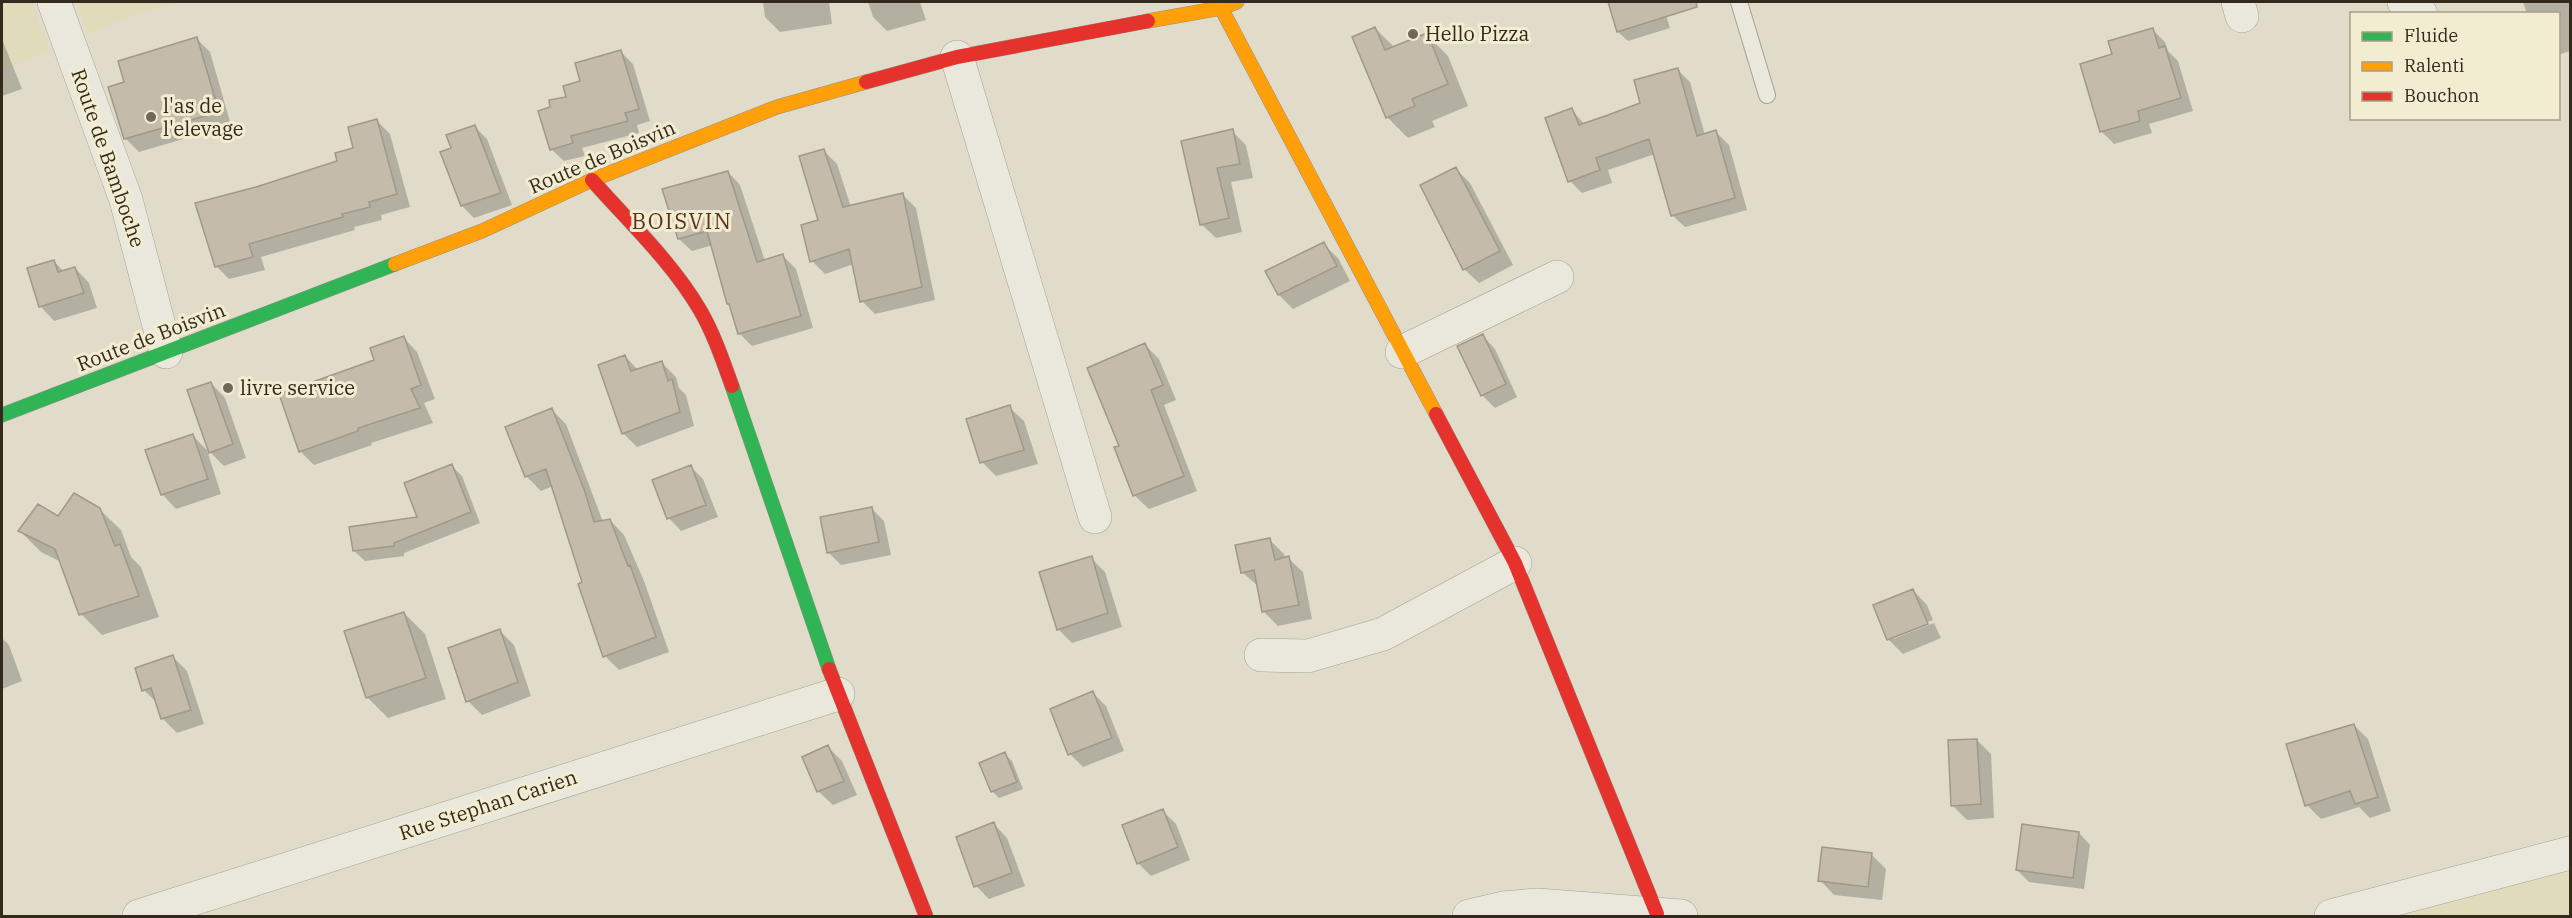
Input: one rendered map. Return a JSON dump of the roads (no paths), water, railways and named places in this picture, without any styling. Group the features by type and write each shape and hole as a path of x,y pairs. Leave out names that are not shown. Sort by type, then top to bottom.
{"street":[{"name":"Route de Bamboche","path":"54,2 126,200 166,352"},
{"name":"Route de Boisvin","path":"2,415 482,231 592,180 777,107 957,57 1221,8 1237,2"},
{"path":"2404,2 2418,12"},
{"path":"1221,8 1515,563 1655,915 1537,905 1503,908 1469,916"},
{"path":"957,57 1095,517"},
{"path":"592,180 674,272 701,310 724,366 838,694 926,916"},
{"path":"1402,352 1557,277"},
{"path":"1261,655 1308,656 1383,634 1515,563"},
{"name":"Rue Stephan Carien","path":"139,916 838,694"},
{"path":"2331,916 2571,853"}],"lane":[{"path":"1739,2 1767,95"}],"place":[{"name":"Hello Pizza","path":"1413,34"},
{"name":"l'as de l'elevage","path":"151,117"},
{"name":"livre service","path":"228,388"}],"district":[{"name":"BOISVIN","path":"682,221"}]}
